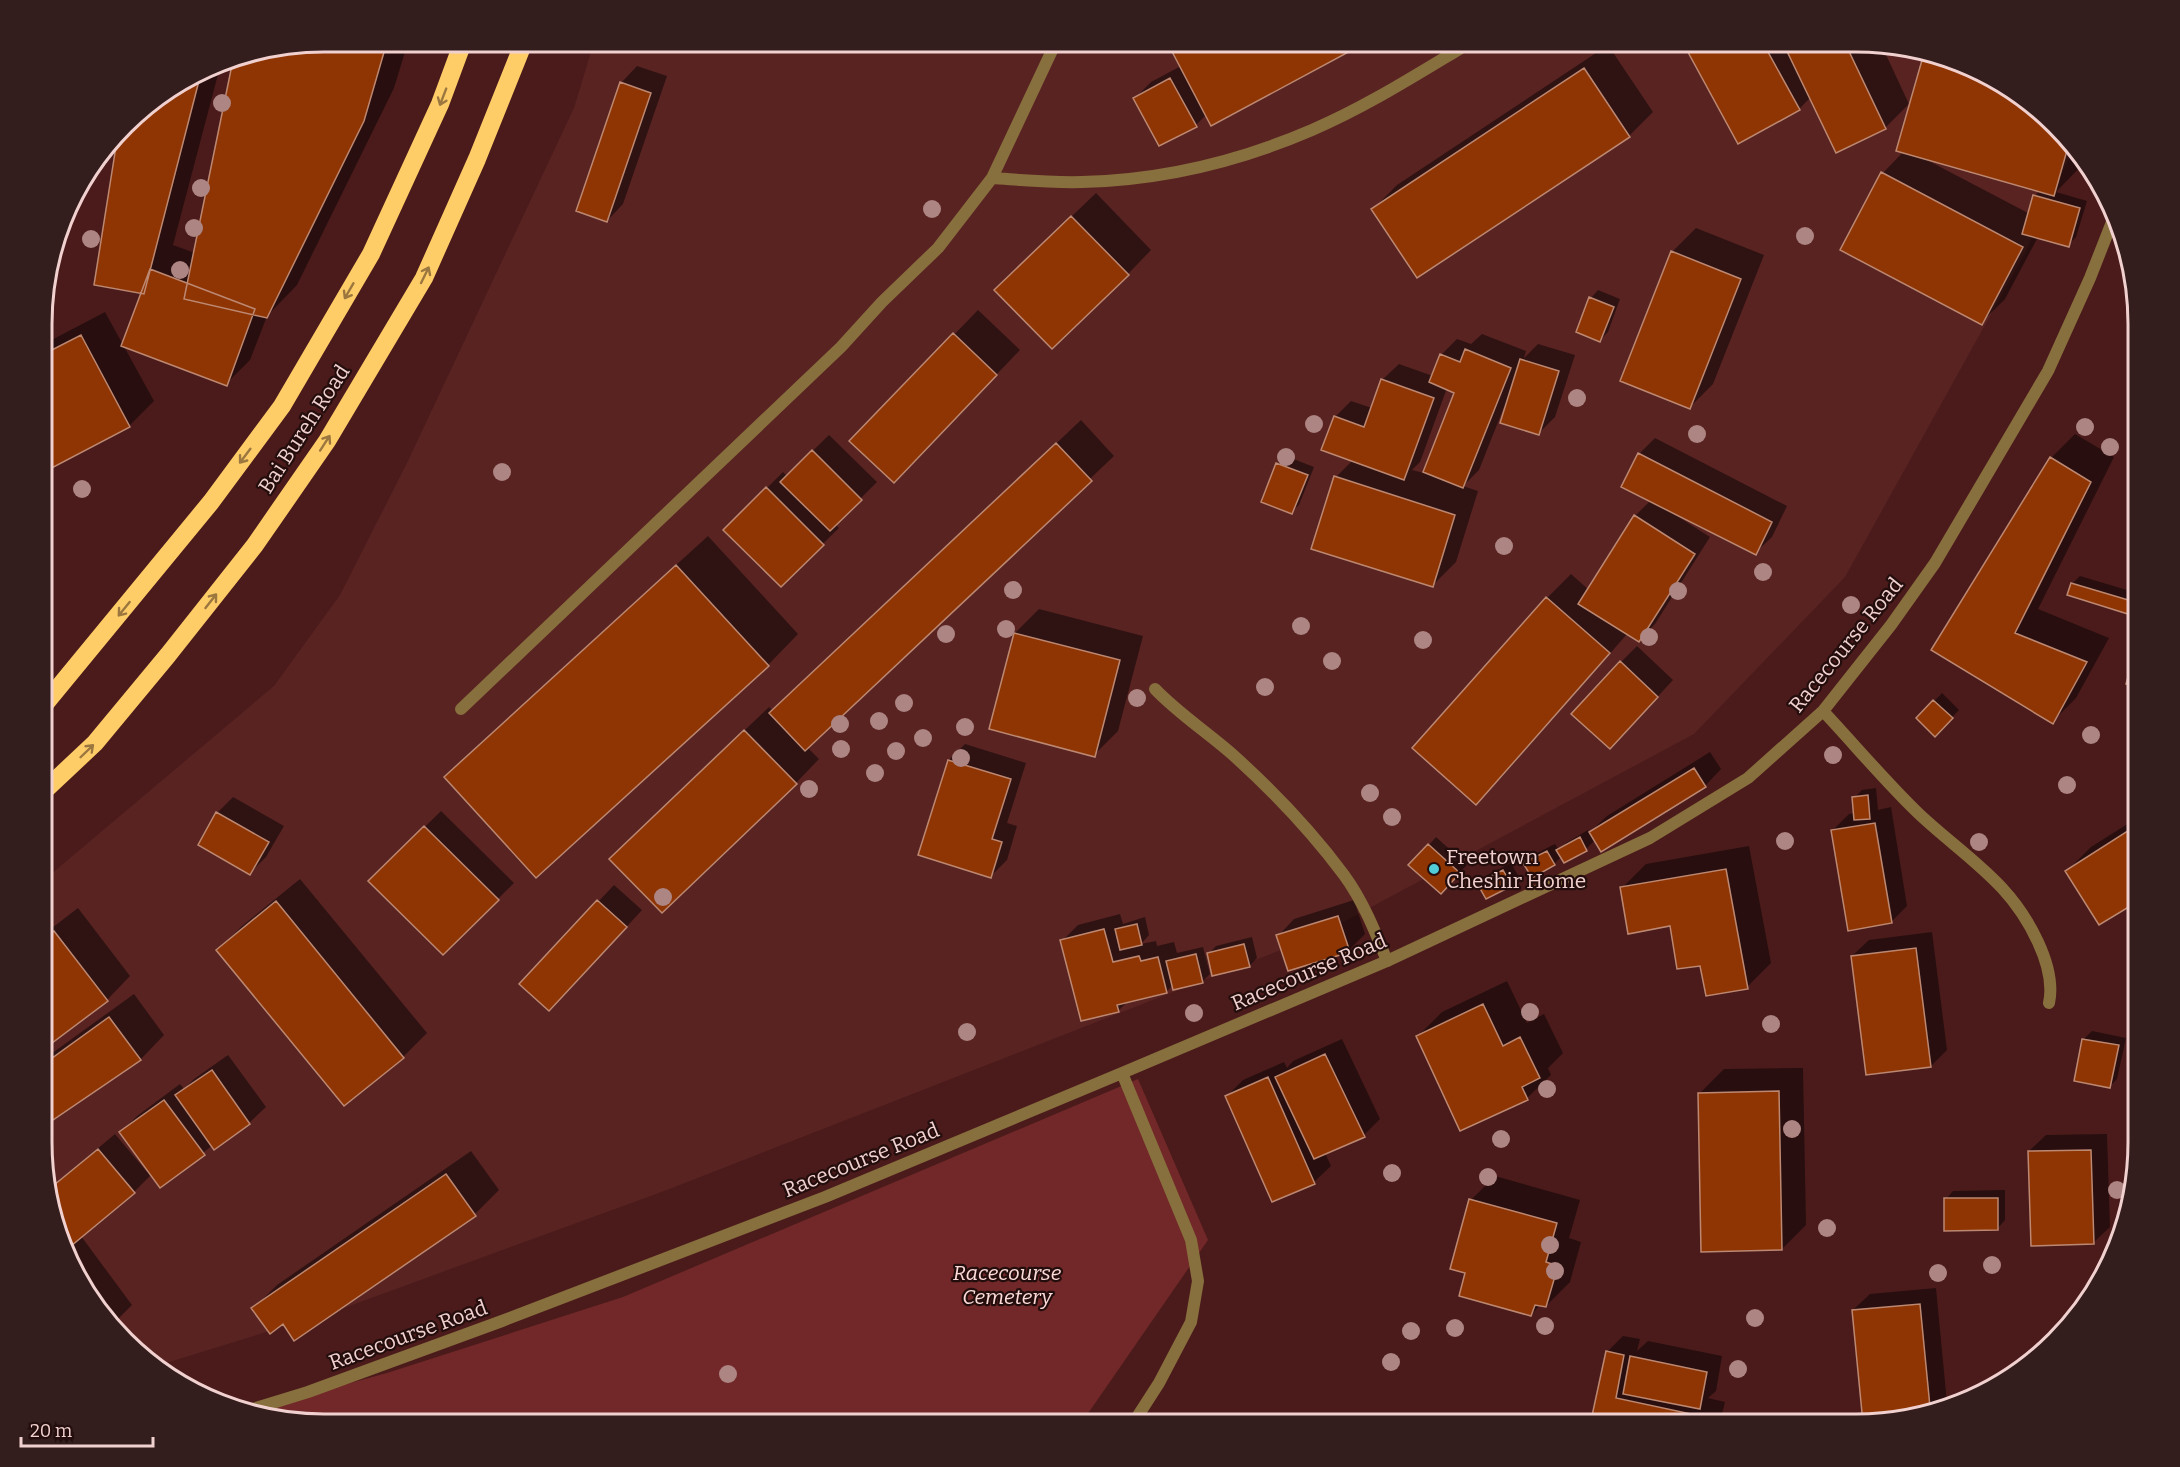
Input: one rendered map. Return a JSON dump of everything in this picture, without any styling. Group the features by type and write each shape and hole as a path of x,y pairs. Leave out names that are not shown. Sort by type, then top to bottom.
{"highway":[{"path":"52,695 211,501 282,406 371,254 440,104 460,52"},
{"name":"Bai Bureh Road","path":"52,783 95,743 168,655 255,545 327,441 424,278 477,159 520,52"}],"street":[{"path":"461,709 841,347 882,302 938,248 992,178 1051,52"},
{"path":"992,178 1082,182 1156,175 1208,165 1312,130 1384,94 1454,52"},
{"name":"Racecourse Road","path":"261,1407 308,1392 502,1321 825,1197 1122,1073 1387,961 1650,838 1748,778 1823,711 1891,625 1935,563 2040,386 2091,278 2110,228"},
{"path":"1155,690 1175,710 1192,721 1259,779 1314,838 1345,876 1371,922 1387,961"},
{"path":"1823,711 1916,811 2003,888 2030,927 2041,952 2051,984 2049,1003"},
{"path":"1122,1073 1191,1240 1198,1281 1191,1322 1159,1383 1138,1414"}],"shaded area":[{"path":"591,52 1855,52 1891,55 1926,62 1976,81 2006,98 2035,120 2070,157 2025,253 1845,577 1694,734 1319,935 667,1190 341,1309 166,1363 132,1335 98,1293 73,1246 62,1213 55,1178 52,1142 52,873 274,686 340,595 407,463 574,108"}],"green space":[{"name":"Racecourse Cemetery","path":"1138,1079 1208,1240 1088,1414 307,1414 263,1407 387,1373 623,1297"}],"building":[{"path":"325,52 384,52 364,121 267,318 184,299 231,69 289,55"},
{"path":"1172,52 1348,52 1211,126"},
{"path":"1688,52 1768,52 1800,110 1738,144"},
{"path":"1787,52 1849,52 1886,129 1836,153"},
{"path":"1922,61 1959,73 2006,98 2035,120 2066,153 2054,196 1896,151"},
{"path":"1584,68 1630,137 1417,278 1371,209"},
{"path":"1170,78 1197,127 1159,146 1133,98"},
{"path":"620,82 651,93 607,222 576,211"},
{"path":"198,84 144,294 94,285 115,151 145,120 174,98"},
{"path":"1881,172 2023,247 1982,325 1840,250"},
{"path":"2033,195 2080,208 2069,247 2022,234"},
{"path":"1071,216 1129,275 1052,349 994,290"},
{"path":"1671,251 1741,279 1690,409 1620,381"},
{"path":"150,269 255,309 227,386 121,346"},
{"path":"1589,297 1614,307 1600,342 1576,332"},
{"path":"953,333 997,375 894,483 849,441"},
{"path":"81,335 130,427 52,468 52,350"},
{"path":"1465,349 1511,368 1463,488 1423,472 1454,393 1429,382 1440,354 1460,362"},
{"path":"1520,359 1559,371 1539,435 1500,423"},
{"path":"1381,379 1434,398 1404,480 1321,450 1334,416 1364,427"},
{"path":"1056,443 1092,481 805,751 769,713"},
{"path":"812,450 862,500 830,531 780,482"},
{"path":"1638,453 1772,522 1756,555 1621,487"},
{"path":"2050,457 2091,482 2015,633 2087,662 2053,724 1931,650"},
{"path":"1276,463 1308,475 1292,514 1261,502"},
{"path":"1334,476 1455,515 1433,587 1311,549"},
{"path":"766,487 824,545 781,587 723,530"},
{"path":"1634,515 1695,554 1639,642 1578,604"},
{"path":"676,565 769,666 536,878 444,777"},
{"path":"2071,583 2127,600 2127,614 2067,595"},
{"path":"1546,597 1610,653 1476,805 1412,748"},
{"path":"1014,633 1120,660 1095,757 989,729"},
{"path":"1620,661 1658,697 1610,749 1571,714"},
{"path":"1933,700 1953,718 1935,737 1916,718"},
{"path":"744,730 797,784 662,913 609,859"},
{"path":"948,760 1011,779 992,839 1002,842 991,878 918,855"},
{"path":"1694,768 1706,787 1601,852 1589,832"},
{"path":"1868,795 1870,819 1854,820 1852,797"},
{"path":"216,812 269,842 250,875 198,845"},
{"path":"1875,823 1892,923 1848,931 1831,830"},
{"path":"424,826 499,900 443,955 368,881"},
{"path":"2127,831 2127,908 2099,925 2065,871"},
{"path":"1580,837 1587,851 1564,863 1556,850"},
{"name":"Freetown Cheshir Home","path":"1428,844 1460,873 1441,894 1408,865"},
{"path":"1547,851 1555,865 1532,878 1523,863"},
{"path":"1726,869 1748,989 1706,996 1700,966 1677,969 1670,926 1628,934 1620,887"},
{"path":"1503,870 1512,886 1486,899 1477,883"},
{"path":"597,900 627,927 549,1011 519,984"},
{"path":"276,901 404,1058 344,1106 216,950"},
{"path":"1338,916 1350,952 1288,971 1276,935"},
{"path":"1137,924 1142,945 1120,950 1115,929"},
{"path":"1104,929 1113,962 1139,956 1141,961 1158,957 1167,993 1117,1005 1119,1012 1081,1021 1060,940"},
{"path":"54,931 108,1001 52,1043 52,932"},
{"path":"1244,944 1250,967 1212,976 1207,953"},
{"path":"1916,948 1931,1067 1866,1075 1851,956"},
{"path":"1196,954 1203,983 1173,990 1166,961"},
{"path":"1483,1004 1503,1046 1520,1037 1540,1078 1522,1087 1528,1100 1460,1131 1416,1036"},
{"path":"109,1017 141,1060 52,1121 52,1058"},
{"path":"2082,1039 2119,1045 2110,1088 2074,1081"},
{"path":"1325,1054 1365,1137 1314,1159 1275,1077"},
{"path":"212,1070 250,1124 214,1150 175,1095"},
{"path":"1268,1077 1315,1184 1272,1202 1225,1096"},
{"path":"1779,1091 1782,1250 1701,1252 1698,1093"},
{"path":"164,1100 205,1155 160,1188 119,1132"},
{"path":"98,1149 135,1193 73,1245 62,1213 56,1183"},
{"path":"2091,1150 2094,1244 2031,1246 2028,1151"},
{"path":"446,1174 476,1216 294,1341 283,1324 270,1334 251,1308"},
{"path":"1944,1198 1998,1198 1998,1230 1944,1231"},
{"path":"1469,1199 1557,1223 1546,1262 1558,1266 1546,1307 1535,1305 1531,1316 1459,1296 1465,1273 1450,1269"},
{"path":"1920,1304 1930,1404 1891,1412 1862,1414 1852,1310"},
{"path":"1606,1351 1624,1355 1616,1398 1691,1414 1592,1414"},
{"path":"1630,1356 1707,1372 1700,1409 1623,1394"}],"place":[{"name":"Freetown Cheshir Home","path":"1434,869"}]}
